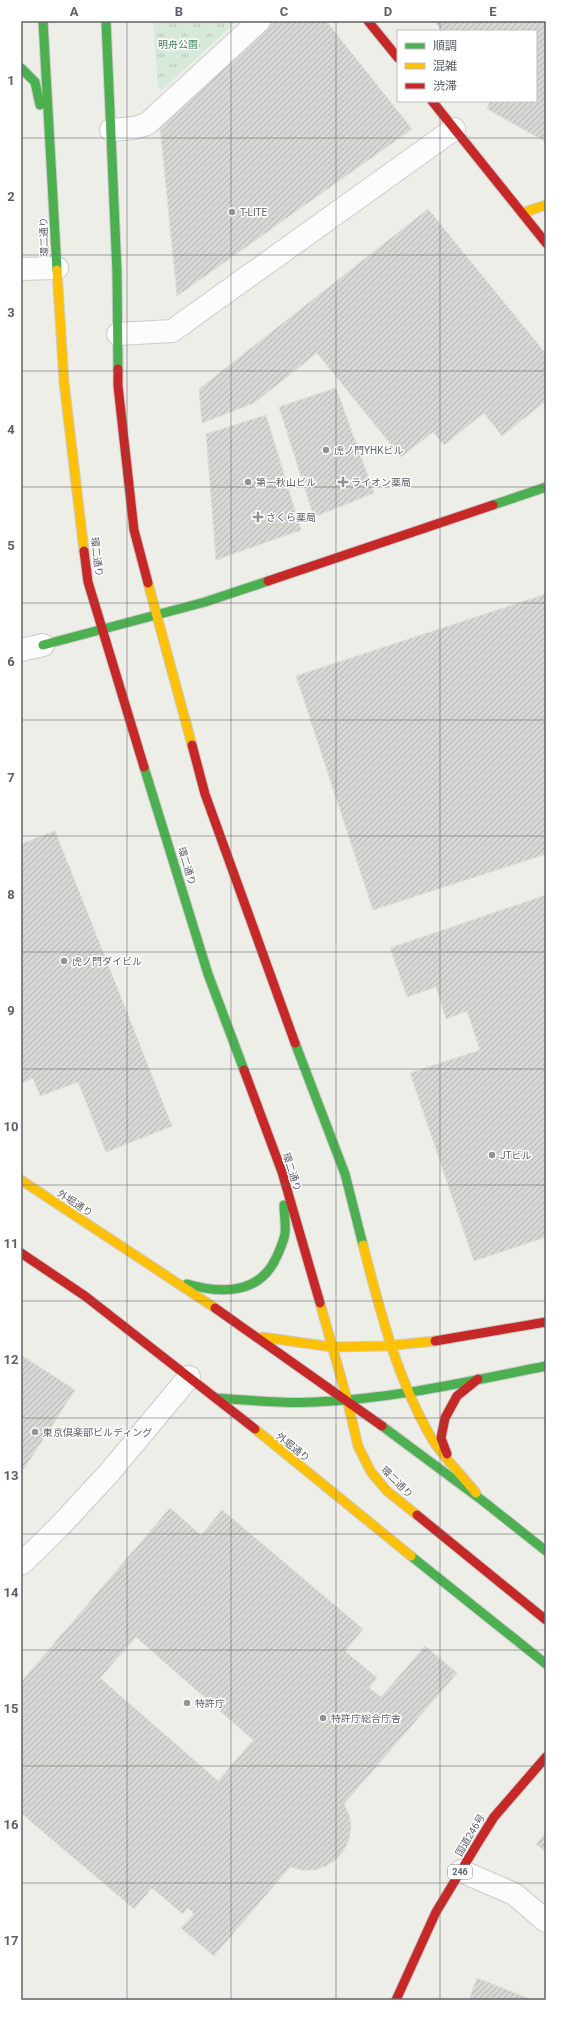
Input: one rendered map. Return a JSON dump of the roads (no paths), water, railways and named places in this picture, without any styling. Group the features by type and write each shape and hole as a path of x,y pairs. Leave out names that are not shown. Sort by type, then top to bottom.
{"main road":[{"name":"環二通り","path":"42,21 53,169 57,268 65,390 88,582 101,629 208,974 282,1172 330,1347 347,1399 358,1446 371,1472 387,1491 546,1620"},
{"path":"106,21 118,334 118,386 134,530 205,794 309,1082 345,1174 391,1346 408,1392 433,1440 476,1493"},
{"path":"368,21 397,57"},
{"path":"21,68 35,82 53,169"},
{"path":"433,102 546,243"},
{"path":"522,213 546,204"},
{"path":"29,644 101,629 205,602 546,487"},
{"path":"169,1278 205,1290 239,1290 264,1277 277,1258 285,1230 282,1172"},
{"name":"外堀通り","path":"21,1180 257,1336 347,1399 476,1493 546,1551"},
{"name":"外堀通り","path":"21,1254 85,1296 216,1398 546,1664"},
{"path":"257,1336 330,1347 391,1346 454,1340 546,1322"},
{"path":"216,1398 282,1403 347,1399 408,1392 546,1366"},
{"path":"450,1461 440,1438 445,1418 457,1396 478,1379"},
{"name":"国道246号","path":"396,2000 436,1912 494,1817 546,1757"}],"street":[{"path":"111,130 134,128 147,124 259,21"},
{"path":"118,334 172,331 454,129"},
{"path":"21,269 57,268"},
{"path":"21,1564 58,1528 109,1473 189,1377"},
{"path":"461,1871 514,1894 546,1920"}],"place":[{"name":"T-LITE","path":"232,212"},
{"name":"虎ノ門YHKビル","path":"326,450"},
{"name":"第一秋山ビル","path":"248,482"},
{"name":"ライオン薬局","path":"343,482"},
{"name":"さくら薬局","path":"258,517"},
{"name":"虎ノ門ダイビル","path":"64,961"},
{"name":"JTビル","path":"492,1155"},
{"name":"東京倶楽部ビルディング","path":"35,1432"},
{"name":"特許庁","path":"187,1703"},
{"name":"特許庁総合庁舎","path":"323,1718"}],"park label":[{"name":"明舟公園","path":"178,44"}]}
